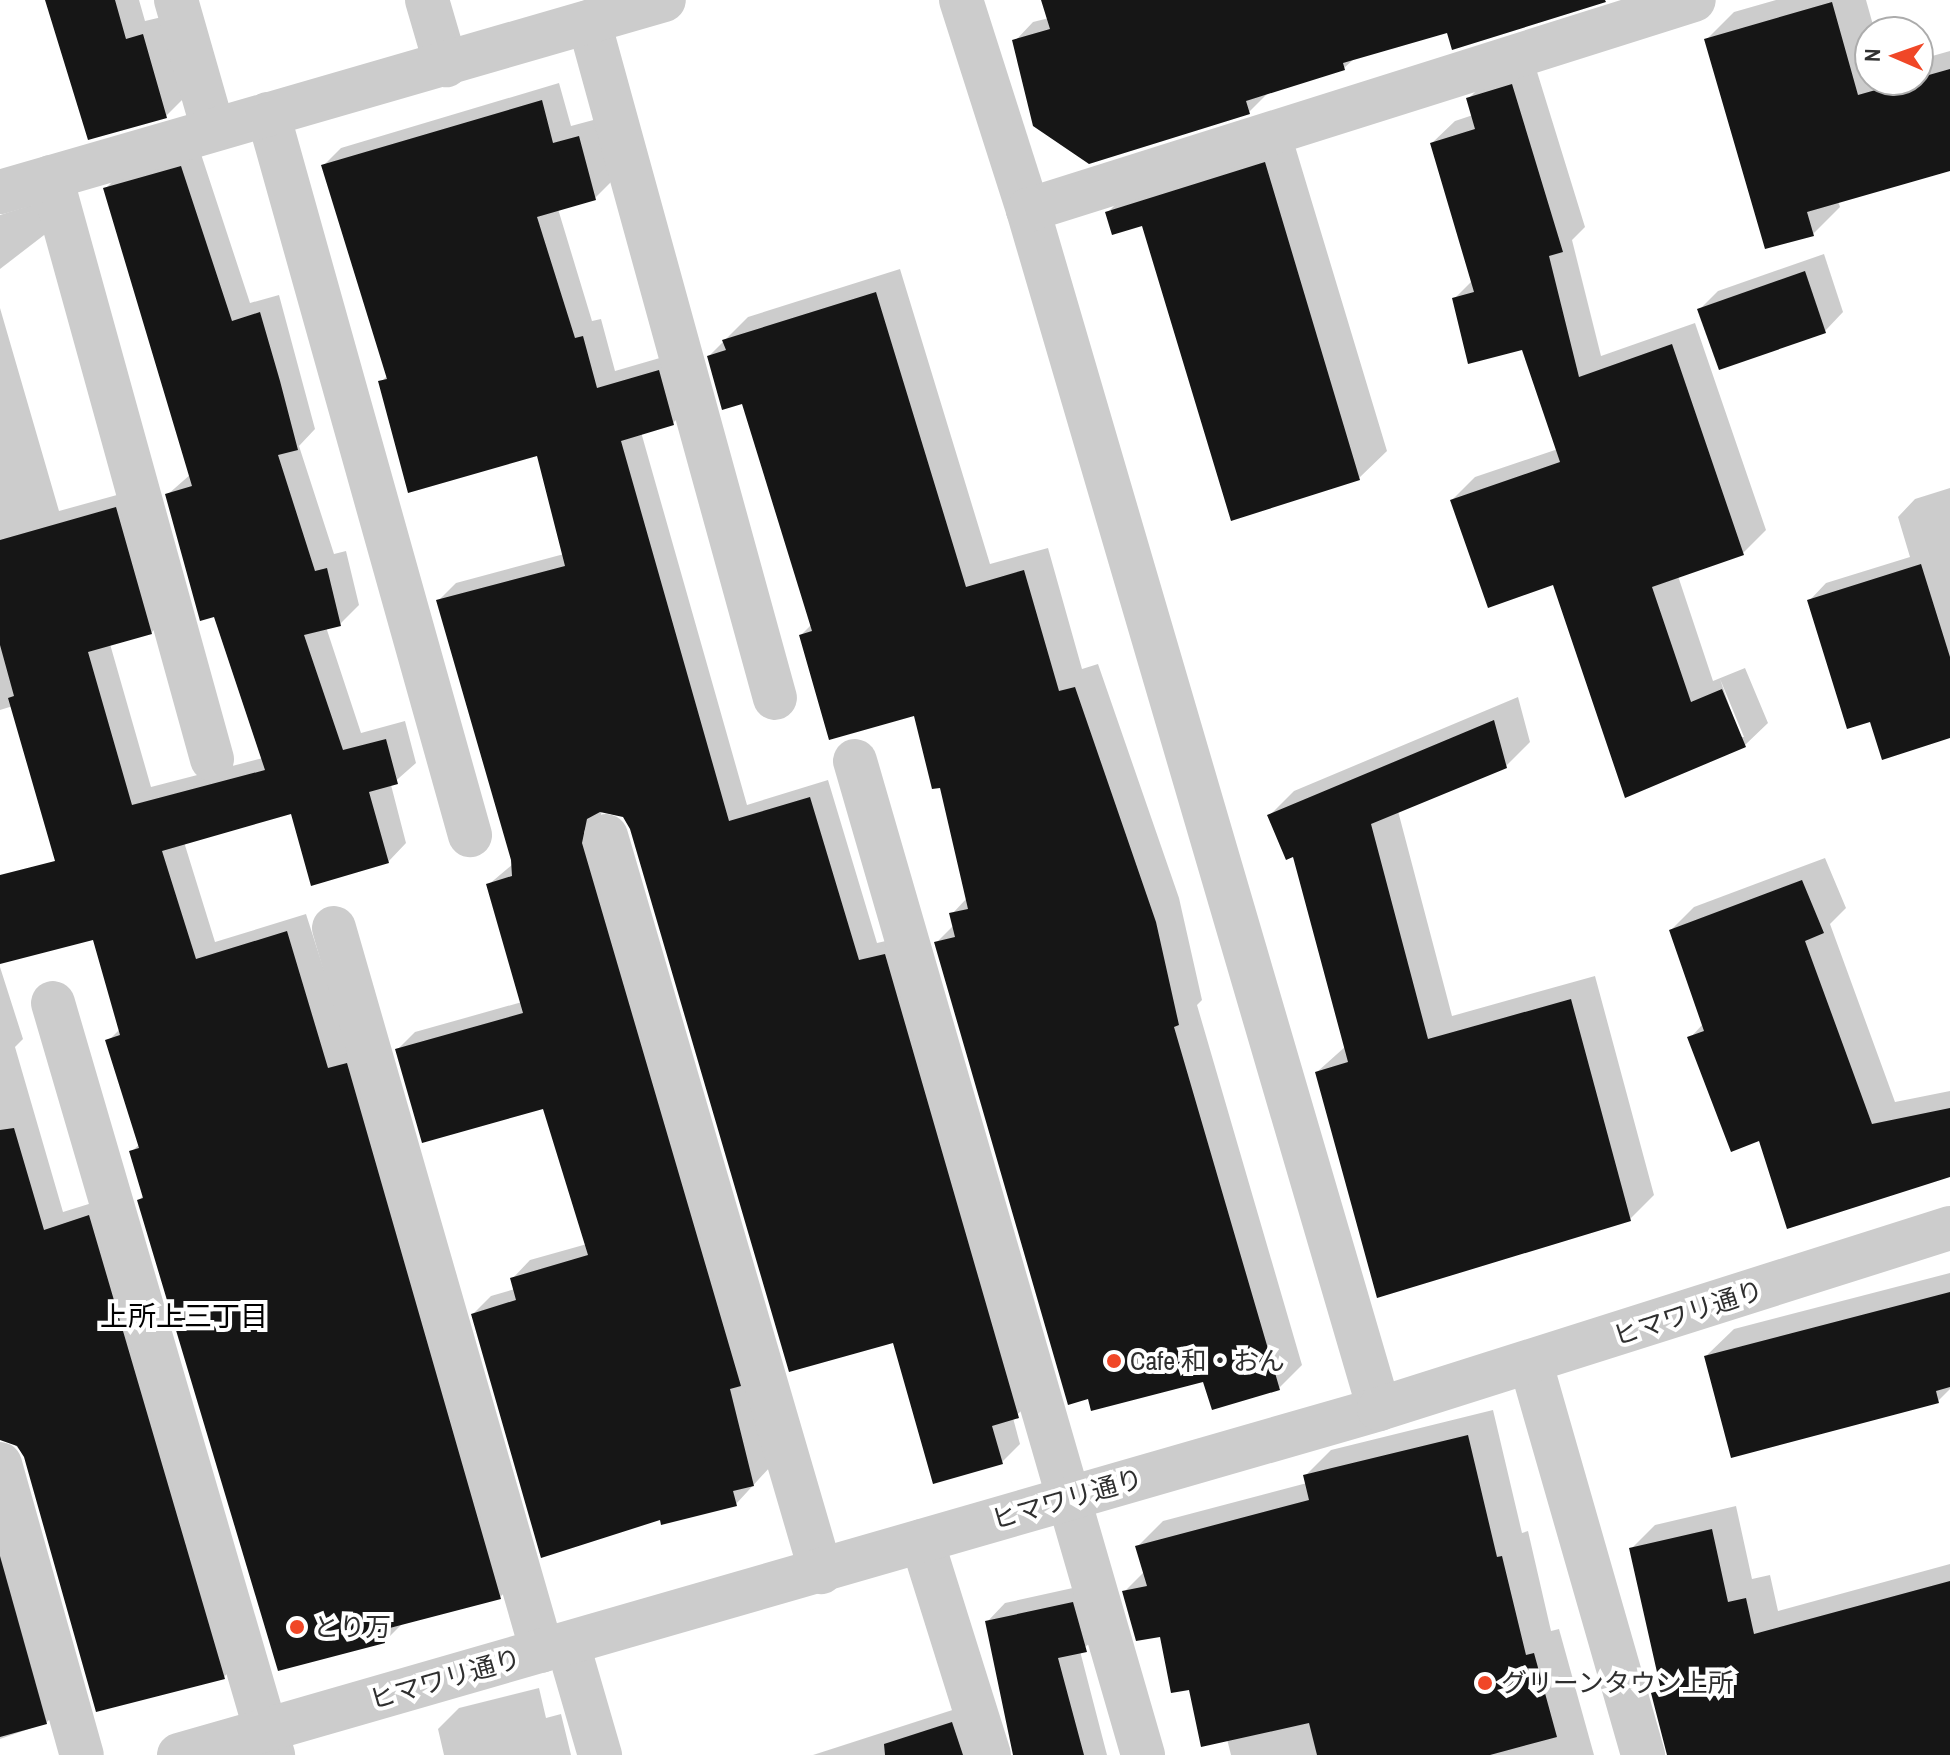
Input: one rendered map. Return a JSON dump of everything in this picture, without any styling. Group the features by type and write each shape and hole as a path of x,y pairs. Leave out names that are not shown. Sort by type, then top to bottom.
{"street":[{"path":"176,0 213,129"},
{"path":"427,0 446,65"},
{"path":"0,192 664,0"},
{"path":"961,0 1028,210 1379,1409"},
{"path":"1028,210 1694,0"},
{"path":"589,22 775,698"},
{"path":"268,114 470,835"},
{"path":"51,177 212,759"},
{"path":"855,761 1143,1755"},
{"path":"606,836 821,1572"},
{"path":"334,928 555,1648 600,1755"},
{"path":"53,1003 270,1742"},
{"name":"ヒマワリ通り","path":"179,1755 270,1742 555,1648 1531,1364 1950,1228"},
{"path":"1531,1364 1643,1755"},
{"path":"0,1464 82,1755"},
{"path":"922,1541 989,1755"}],"building":[{"path":"45,0 115,0 126,39 143,34 167,118 88,140"},
{"path":"1041,0 1606,2 1452,50 1447,33 1343,63 1345,70 1246,101 1250,114 1089,164 1033,126 1012,40 1050,29"},
{"path":"1832,2 1854,81 1854,96 1934,96 1934,74 1950,69 1950,171 1807,212 1814,236 1765,249 1704,39"},
{"path":"1512,84 1563,252 1549,256 1579,377 1672,344 1744,555 1652,587 1691,702 1722,689 1746,747 1625,798 1553,585 1488,608 1450,500 1560,462 1522,350 1468,364 1452,298 1474,292 1430,143 1475,129 1466,98"},
{"path":"542,100 553,143 579,136 596,200 537,217 575,338 583,336 597,388 659,370 674,425 621,441 729,821 810,797 859,960 885,954 1019,1418 992,1426 1003,1464 933,1484 893,1343 789,1372 630,829 623,817 600,812 587,819 582,843 741,1386 730,1389 754,1486 733,1491 737,1506 661,1525 660,1520 541,1558 471,1314 516,1300 510,1278 588,1255 543,1109 422,1143 395,1049 523,1013 486,884 512,876 511,860 436,600 565,566 537,456 408,493 378,381 387,379 321,165"},
{"path":"1265,162 1360,480 1231,521 1142,226 1112,235 1105,212"},
{"path":"181,166 232,321 260,312 280,381 298,450 278,455 315,571 327,568 341,626 304,635 343,750 386,739 398,784 369,792 389,863 311,886 291,814 162,851 196,959 287,931 328,1068 347,1063 501,1599 382,1630 385,1643 278,1671 137,1200 143,1198 129,1151 139,1148 105,1040 120,1035 93,940 0,964 0,875 55,861 8,698 14,696 0,645 0,540 116,507 152,634 88,652 132,805 265,770 214,617 200,621 165,494 192,486 103,188"},
{"path":"1805,271 1826,333 1719,370 1697,309"},
{"path":"876,292 966,587 1024,570 1059,691 1075,687 1156,922 1179,1025 1174,1027 1280,1390 1212,1410 1203,1382 1091,1411 1088,1399 1068,1405 934,942 955,937 949,913 968,909 940,788 932,789 914,716 829,740 799,635 812,631 742,404 722,410 707,356 726,350 722,340"},
{"path":"1921,564 1950,657 1950,738 1882,760 1870,722 1847,729 1807,600"},
{"path":"1494,720 1507,768 1371,824 1428,1039 1571,999 1631,1221 1377,1298 1315,1072 1348,1062 1293,857 1286,860 1267,815"},
{"path":"1802,880 1824,933 1805,941 1872,1124 1950,1108 1950,1177 1787,1229 1759,1141 1731,1152 1687,1037 1704,1031 1669,930"},
{"path":"14,1128 44,1230 89,1215 225,1679 96,1712 24,1457 17,1446 0,1440 0,1130"},
{"path":"1950,1292 1950,1387 1936,1391 1939,1403 1731,1458 1704,1356"},
{"path":"1468,1435 1497,1557 1502,1556 1526,1655 1534,1653 1557,1737 1490,1755 1317,1755 1309,1723 1201,1747 1189,1690 1171,1693 1160,1637 1136,1641 1122,1591 1147,1586 1135,1546 1309,1500 1303,1475"},
{"path":"1712,1529 1728,1602 1746,1598 1754,1634 1950,1581 1950,1755 1667,1755 1651,1693 1661,1690 1629,1548"},
{"path":"0,1556 47,1724 0,1737"},
{"path":"1073,1602 1087,1652 1058,1658 1084,1755 1013,1755 985,1621"},
{"path":"952,1722 963,1755 885,1755 884,1744"}],"place":[{"name":"Cafe 和・おん","path":"1114,1361"},
{"name":"とり万","path":"297,1627"},
{"name":"グリーンタウン上所","path":"1485,1683"}],"district":[{"name":"上所上三丁目","path":"184,1316"}]}
